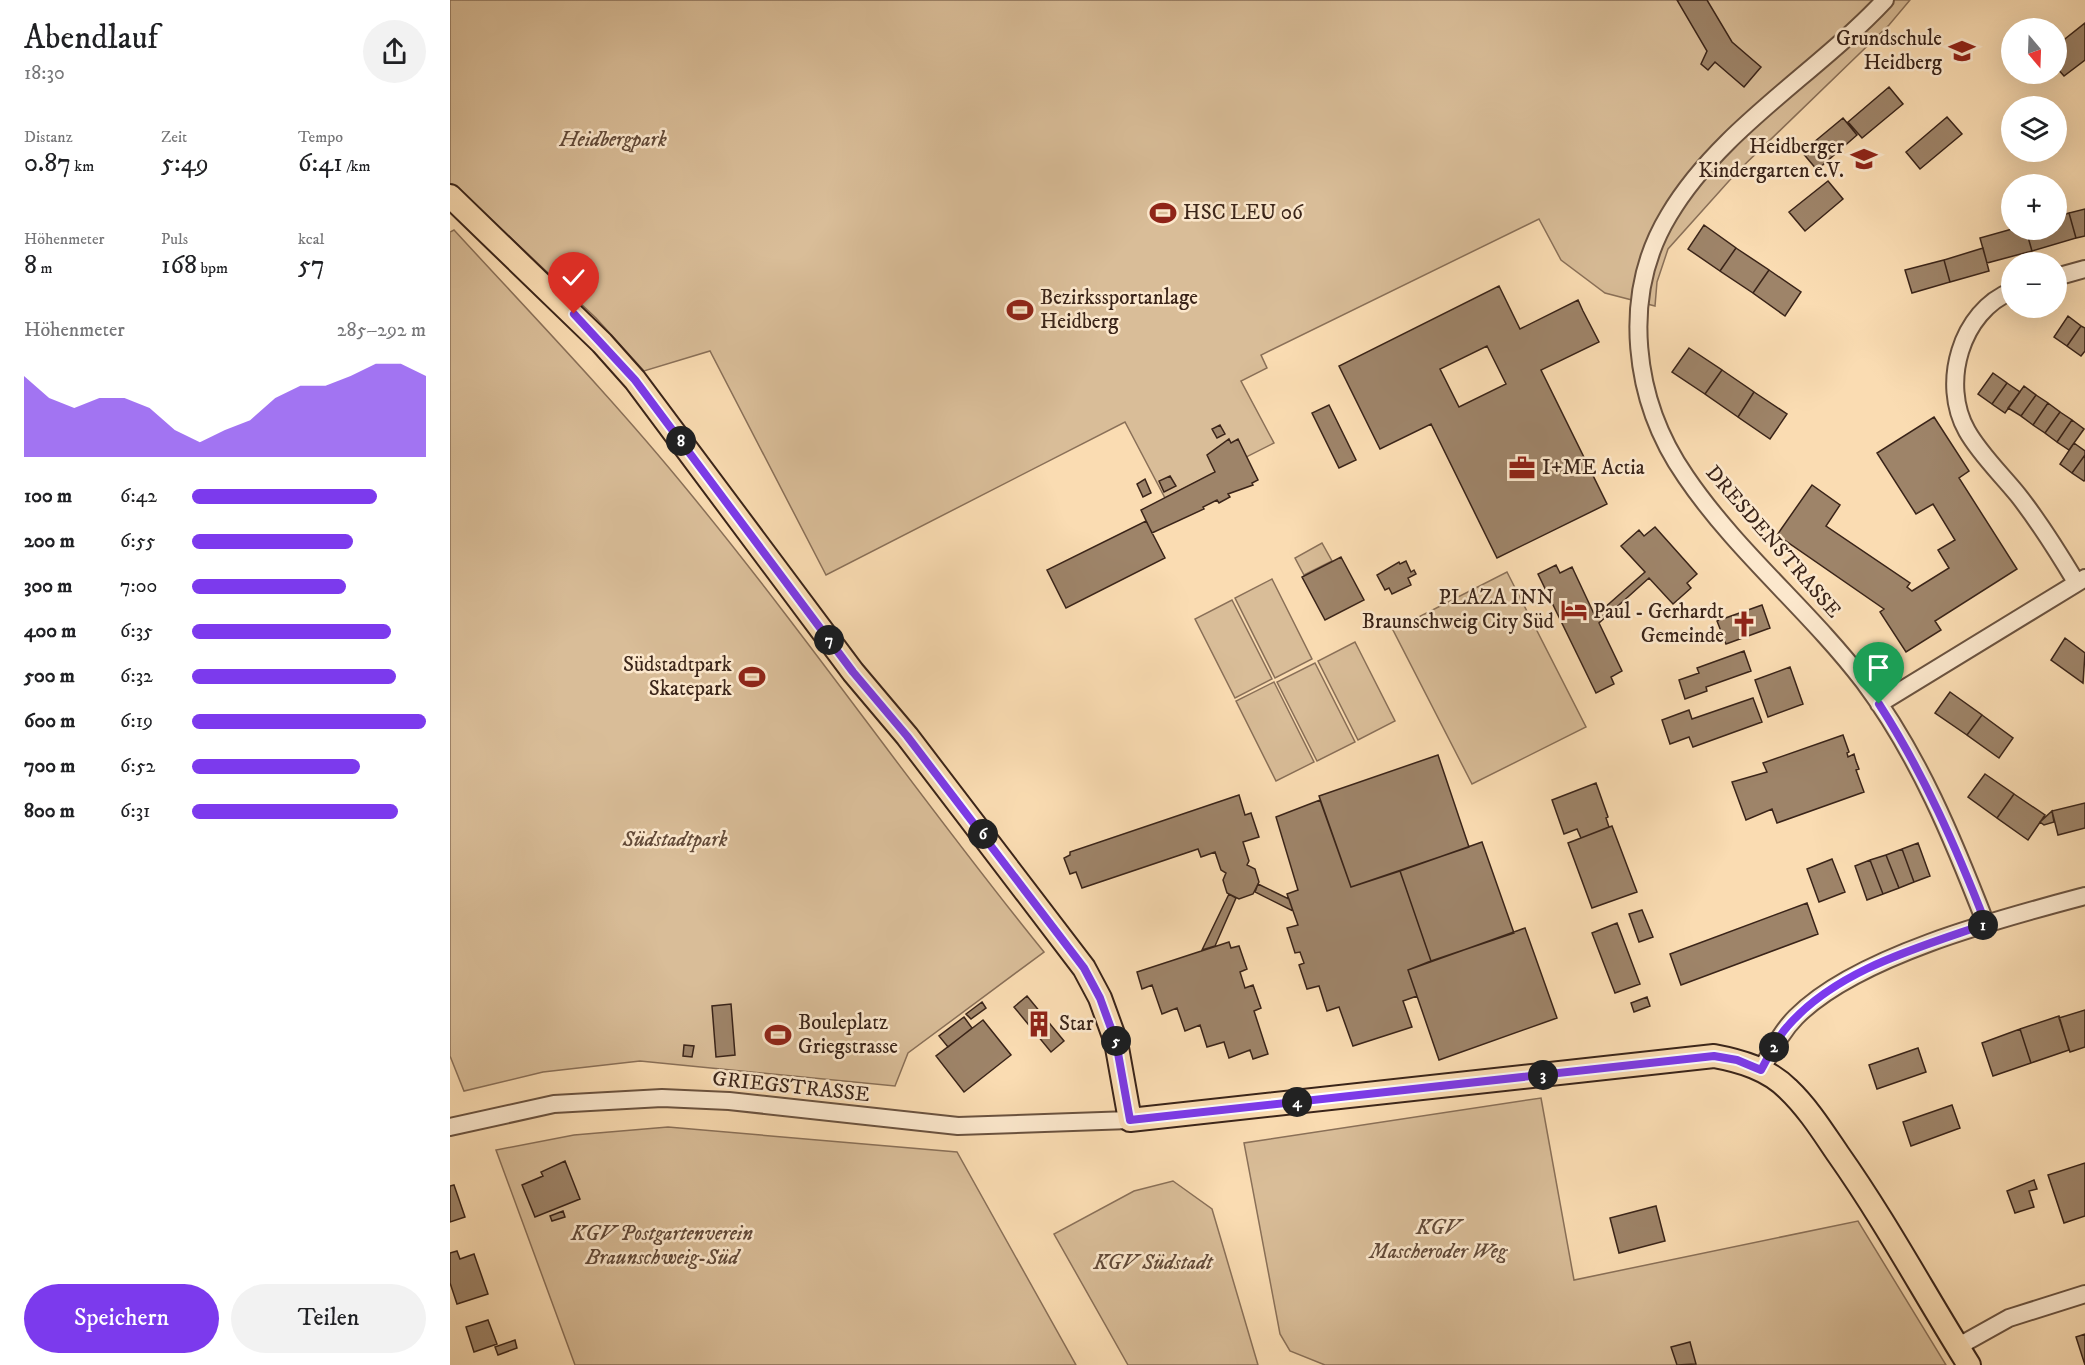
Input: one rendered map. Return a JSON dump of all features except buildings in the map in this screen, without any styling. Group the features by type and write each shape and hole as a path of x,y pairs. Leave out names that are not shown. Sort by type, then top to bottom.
{"main road":[{"path":"450,196 602,343 635,380 853,672 907,736 1058,931 1084,968 1100,998 1116,1042 1130,1120 1714,1056 1737,1060 1761,1070 1787,1088 1809,1112 1856,1179 1963,1356"}],"street":[{"name":"DRESDENSTRASSE","path":"1885,0 1842,42 1725,146 1680,198 1668,216 1649,257 1638,315 1640,358 1649,397 1668,448 1683,474 1709,508 1808,616 1879,704 1911,752 1935,801 1986,924"},
{"path":"2067,274 2085,269"},
{"path":"1879,704 2080,580 2042,526 1966,430 1959,409 1956,370 1966,334 1990,303 2001,297"},
{"path":"1761,1070 1786,1028 1824,994 1867,969 1986,924 2085,896"},
{"name":"GRIEGSTRASSE","path":"450,1127 554,1104 662,1098 729,1101 958,1126 1130,1120"},
{"path":"1963,1356 2008,1318 2085,1294"}],"green space":[{"name":"Heidbergpark","path":"450,0 1910,0 1889,25 1737,172 1668,249 1657,282 1655,306 1605,293 1561,260 1539,219 1261,355 1267,368 1241,381 1274,443 1165,498 1125,422 826,575 710,351 644,371 596,318 464,194 450,196"},
{"name":"Südstadtpark","path":"454,230 603,392 689,492 1044,952 908,1053 895,1086 640,1061 543,1072 464,1091 450,1056 450,232"},
{"path":"1322,543 1332,561 1304,575 1295,558"},
{"path":"1507,572 1586,727 1472,784 1393,630"},
{"path":"1272,579 1312,659 1275,678 1235,598"},
{"path":"1232,600 1272,679 1235,698 1195,619"},
{"path":"1355,642 1395,721 1358,740 1318,661"},
{"path":"1315,663 1355,742 1317,761 1277,682"},
{"path":"1274,682 1314,762 1276,781 1236,701"},
{"name":"KGV Mascheroder Weg","path":"1541,1098 1574,1280 1858,1221 1946,1365 1325,1365 1290,1351 1280,1334 1244,1143"},
{"name":"KGV Postgartenverein Braunschweig-Süd","path":"668,1127 957,1152 1076,1365 575,1365 496,1150 574,1135"},
{"name":"KGV Südstadt","path":"1173,1181 1212,1209 1258,1365 1128,1365 1054,1234 1134,1191"}],"place":[{"name":"Grundschule Heidberg","path":"1962,51"},
{"name":"Heidberger Kindergarten e.V.","path":"1864,159"},
{"name":"HSC LEU 06","path":"1163,213"},
{"name":"Bezirkssportanlage Heidberg","path":"1020,310"},
{"name":"I+ME Actia","path":"1522,468"},
{"name":"PLAZA INN Braunschweig City Süd","path":"1574,610"},
{"name":"Paul - Gerhardt Gemeinde","path":"1744,624"},
{"name":"Südstadtpark Skatepark","path":"752,677"},
{"name":"Star","path":"1039,1024"},
{"name":"Bouleplatz Griegstrasse","path":"778,1035"}],"route":[{"path":"574,314 635,380 853,672 907,736 1084,968 1100,998 1116,1042 1130,1120 1714,1056 1737,1060 1761,1070 1786,1028 1824,994 1867,969 1986,924 1935,801 1911,752 1879,704"}]}
